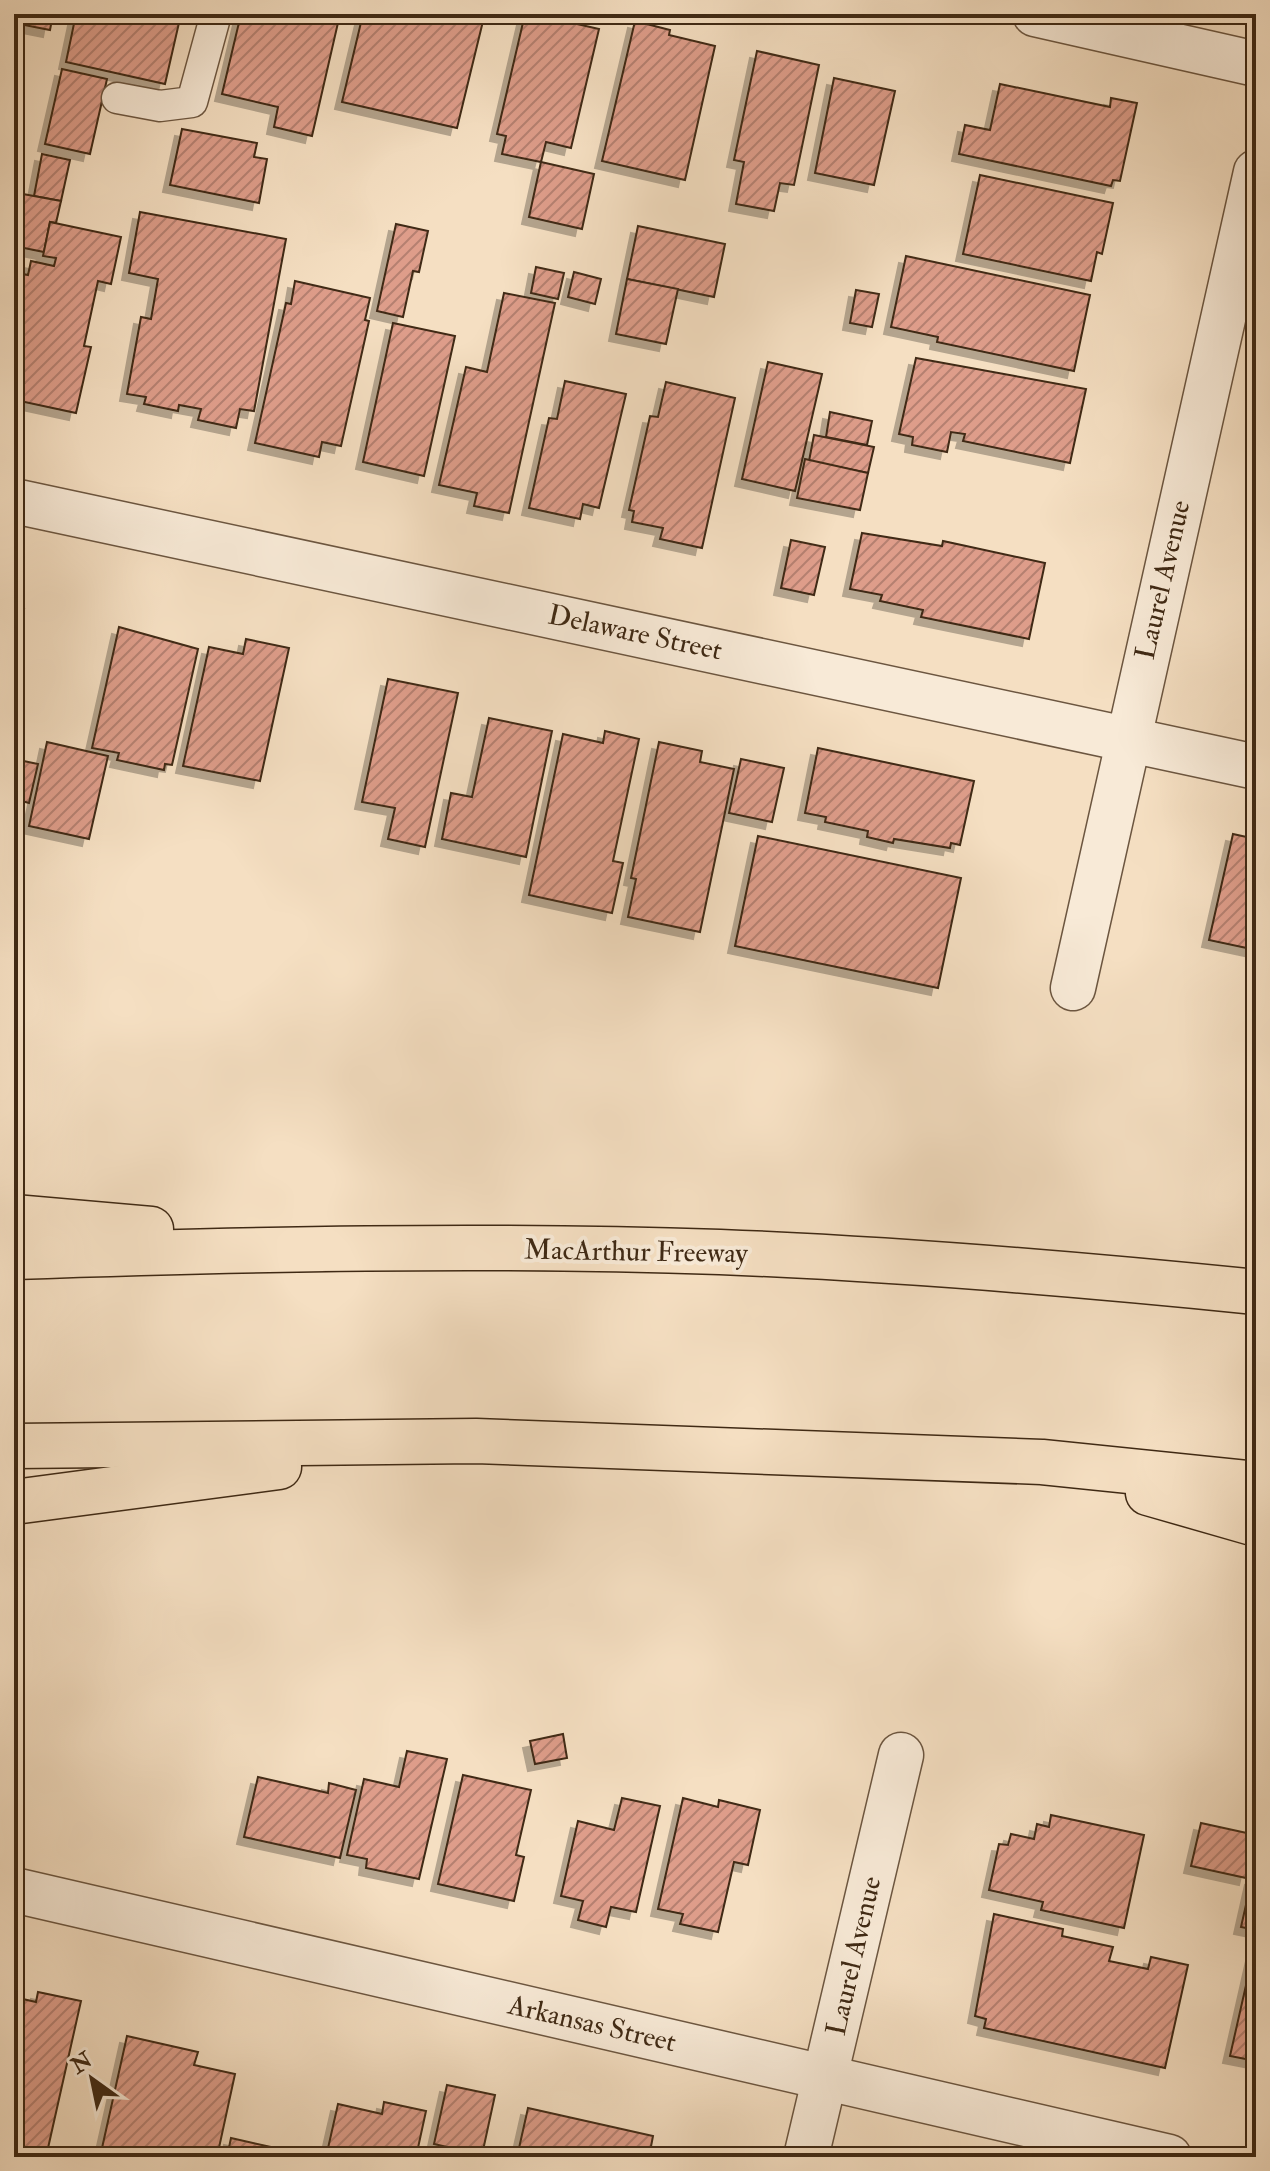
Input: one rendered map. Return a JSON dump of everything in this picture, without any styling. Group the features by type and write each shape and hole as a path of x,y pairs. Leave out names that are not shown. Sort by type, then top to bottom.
{"highway":[{"path":"14,1217 361,1247"},
{"name":"MacArthur Freeway","path":"14,1257 361,1247 721,1252 1065,1273 1256,1292"},
{"path":"1065,1273 1256,1267"},
{"path":"14,1446 476,1441 1042,1462 1256,1484"},
{"path":"14,1502 476,1441"},
{"path":"1042,1462 1256,1524"}],"street":[{"path":"1035,14 1256,64"},
{"name":"Laurel Avenue","path":"1073,988 1256,172"},
{"name":"Delaware Street","path":"14,501 1256,767"},
{"name":"Laurel Avenue","path":"806,2157 901,1755"},
{"name":"Arkansas Street","path":"14,1890 1169,2157"}],"lane":[{"path":"117,98 160,106 192,102 216,14"}],"building":[{"path":"14,14 53,14 50,30 14,23"},
{"path":"76,14 181,14 165,84 66,62"},
{"path":"241,14 340,14 312,136 274,127 278,107 222,94"},
{"path":"363,14 469,14 484,17 457,128 342,102"},
{"path":"525,14 545,17 545,14 580,14 577,24 599,29 571,148 546,142 541,162 502,154 506,136 497,134"},
{"path":"635,21 670,30 669,35 715,46 685,180 602,161"},
{"path":"757,51 819,65 794,185 780,183 774,211 736,204 744,162 734,160"},
{"path":"62,69 107,79 90,154 45,144"},
{"path":"834,78 895,91 874,185 815,173"},
{"path":"1000,84 1110,107 1111,98 1137,103 1120,181 1113,180 1111,186 959,154 965,125 990,130"},
{"path":"182,129 257,143 254,157 267,159 259,203 170,185"},
{"path":"42,154 70,160 61,201 34,196"},
{"path":"541,162 594,174 582,229 529,217"},
{"path":"980,175 1113,203 1102,254 1097,252 1091,281 963,254"},
{"path":"23,194 61,201 56,223 50,222 44,252 14,246"},
{"path":"140,212 286,239 254,411 240,409 236,428 198,420 201,409 179,405 178,411 144,404 146,397 127,394 141,317 151,319 158,279 129,273"},
{"path":"50,222 121,237 111,284 98,281 84,346 91,347 76,413 20,401 24,384 14,382 14,314 23,274 28,275 31,261 54,266 56,258 43,256"},
{"path":"396,224 428,231 419,272 413,271 403,317 377,311"},
{"path":"638,226 725,244 714,297 627,279"},
{"path":"906,256 1090,295 1074,371 937,342 938,337 891,327"},
{"path":"536,267 564,273 558,299 531,293"},
{"path":"574,272 601,279 595,304 568,297"},
{"path":"627,279 678,289 666,344 616,334"},
{"path":"295,281 370,298 365,320 369,321 341,446 322,442 319,457 255,443 286,303 291,304"},
{"path":"856,290 879,294 872,327 850,323"},
{"path":"504,293 555,303 509,513 474,506 477,493 439,485 466,367 487,372"},
{"path":"393,323 455,336 424,476 363,462"},
{"path":"916,358 1086,389 1070,463 963,441 965,434 951,432 947,452 912,445 913,437 899,434"},
{"path":"768,362 822,374 795,491 742,479"},
{"path":"565,381 626,394 599,508 583,504 580,519 529,508 549,418 557,419"},
{"path":"666,382 735,398 702,548 660,539 663,528 632,522 634,511 629,510 650,416 658,417"},
{"path":"830,412 872,421 867,445 826,437"},
{"path":"814,435 874,447 868,473 809,461"},
{"path":"805,459 868,473 860,510 797,498"},
{"path":"862,533 942,546 943,541 1045,563 1029,639 921,617 923,610 880,601 882,595 850,589"},
{"path":"791,540 825,547 814,595 781,588"},
{"path":"14,607 24,609 14,656"},
{"path":"119,627 198,649 172,765 165,764 164,770 117,760 119,753 92,748"},
{"path":"246,639 289,648 260,781 183,766 209,647 243,654"},
{"path":"388,679 458,693 425,847 388,839 395,808 362,802"},
{"path":"489,718 552,731 526,857 442,839 451,793 472,797"},
{"path":"605,731 639,739 613,861 623,863 612,913 529,895 563,734 603,743"},
{"path":"47,742 108,756 89,839 29,826"},
{"path":"659,742 702,751 700,762 734,769 700,932 628,917 636,879 631,878"},
{"path":"818,748 974,781 960,845 951,843 950,848 894,839 893,843 867,837 868,831 825,822 826,817 805,813"},
{"path":"14,759 38,764 29,803 14,799"},
{"path":"741,759 784,768 772,822 729,813"},
{"path":"1233,834 1256,839 1256,950 1209,940"},
{"path":"758,836 961,878 938,988 735,946"},
{"path":"563,1734 567,1758 535,1764 530,1741"},
{"path":"407,1751 447,1759 419,1879 366,1868 367,1859 347,1855 364,1779 399,1787"},
{"path":"463,1775 531,1790 516,1855 524,1857 514,1901 438,1884"},
{"path":"258,1777 328,1793 329,1783 356,1790 340,1858 244,1837"},
{"path":"622,1798 660,1806 636,1912 611,1907 606,1927 578,1920 583,1901 561,1896 578,1821 614,1830"},
{"path":"683,1798 718,1807 719,1800 760,1810 748,1865 734,1862 718,1932 680,1924 683,1914 658,1909"},
{"path":"1051,1815 1144,1835 1124,1928 1041,1910 1043,1902 989,1890 999,1844 1008,1845 1011,1834 1034,1839 1037,1824 1049,1827"},
{"path":"1201,1823 1256,1835 1246,1878 1191,1866"},
{"path":"1252,1878 1256,1879 1256,1930 1241,1927"},
{"path":"994,1914 1063,1929 1062,1936 1113,1947 1109,1961 1148,1969 1151,1957 1188,1965 1165,2068 984,2028 986,2019 975,2016"},
{"path":"1256,1941 1256,2061 1230,2056"},
{"path":"38,1992 81,2001 46,2157 14,2152 14,1997 36,2002"},
{"path":"127,2036 198,2052 194,2065 235,2074 217,2157 100,2157"},
{"path":"447,2085 495,2095 482,2155 434,2144"},
{"path":"384,2102 426,2111 416,2157 326,2157 338,2104 382,2114"},
{"path":"528,2108 653,2136 649,2157 517,2157"},
{"path":"231,2138 271,2147 269,2157 227,2157"}]}
